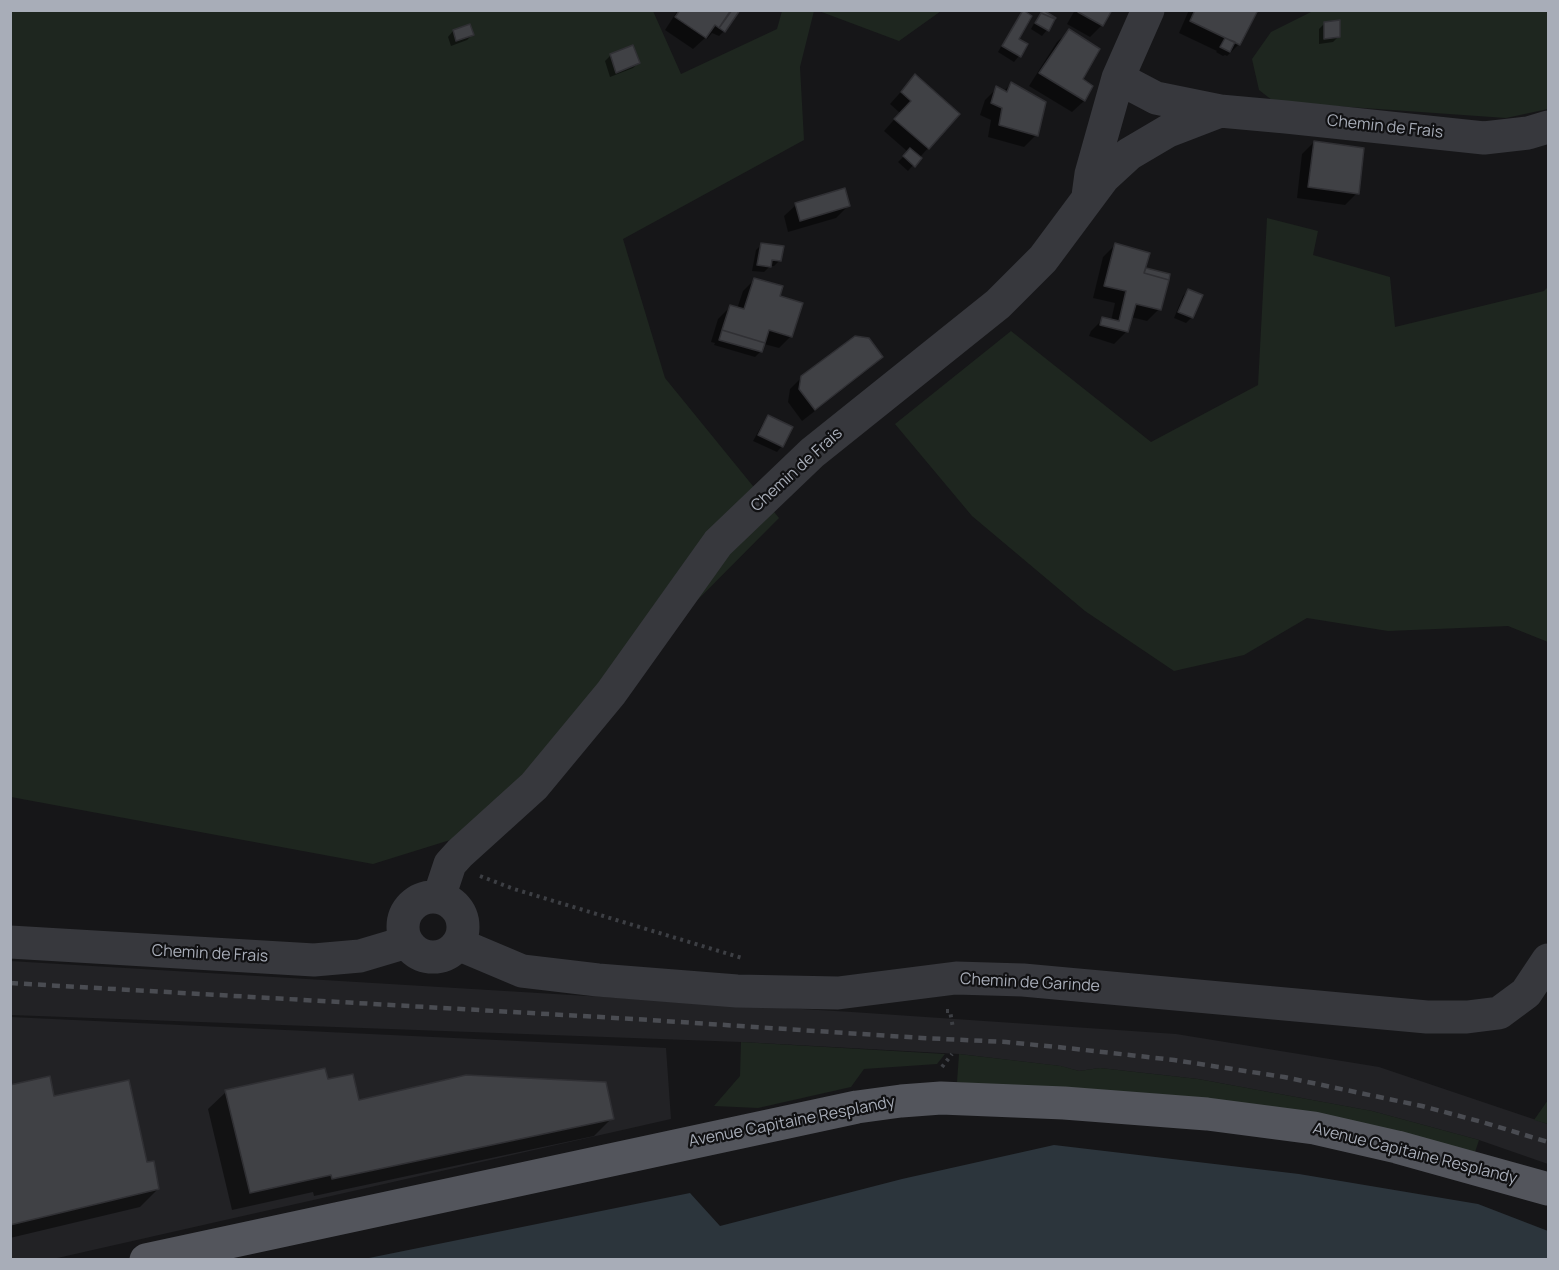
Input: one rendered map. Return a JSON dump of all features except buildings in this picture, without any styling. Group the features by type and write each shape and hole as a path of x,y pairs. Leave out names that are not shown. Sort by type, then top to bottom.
{"main road":[{"name":"Avenue Capitaine Resplandy","path":"146,1260 845,1110 901,1101 941,1098 1064,1103 1195,1113 1314,1128 1397,1147 1548,1189"}],"street":[{"path":"1088,197 1091,174 1118,78 1148,10"},
{"name":"Chemin de Frais","path":"1118,78 1156,98 1220,111 1484,138 1528,133 1548,127"},
{"name":"Chemin de Frais","path":"439,897 450,864 534,786 611,693 718,543 812,453 998,304 1043,259 1104,177 1129,154 1168,131 1220,111"},
{"path":"428,897 439,897 450,902 459,910 463,922 463,934 458,944 449,953 438,957 426,956 415,951 407,942 403,931 404,920 408,909 417,901 428,897"},
{"name":"Chemin de Frais","path":"10,942 314,960 360,956 407,942"},
{"name":"Chemin de Garinde","path":"458,944 522,971 598,980 737,991 838,993 956,978 1023,980 1447,1017 1499,1013 1526,993 1548,960"}],"path":[{"path":"450,864 513,889 745,959"}],"shaded area":[{"path":"941,10 899,41 819,11"},
{"path":"10,11 653,11 681,74 777,29 782,11 814,11 800,67 804,140 623,239 665,378 779,518 463,836 373,864 11,797"},
{"path":"1313,11 1548,11 1548,109 1506,118 1277,104 1259,90 1252,59 1271,32"},
{"path":"1267,218 1318,231 1313,255 1390,277 1395,327 1544,291 1548,287 1548,642 1508,626 1388,631 1307,618 1244,655 1174,671 1085,611 972,516 895,424 1011,331 1151,442 1258,385"},
{"path":"10,961 1176,1034 1379,1067 1548,1124 1548,1164 1479,1140 1372,1111 1198,1079 1100,1068 1079,1071 1060,1066 959,1054 741,1042 11,1015"},
{"path":"11,1017 666,1048 671,1119 53,1259 11,1260"},
{"path":"741,1042 945,1054 937,1064 864,1069 851,1087 758,1108 714,1106 740,1076"},
{"path":"959,1054 1061,1066 1079,1071 1100,1068 1198,1079 1372,1111 1479,1140 1475,1152 957,1082"},
{"path":"1548,1100 1548,1124 1534,1120"},
{"path":"1054,1145 1299,1174 1478,1204 1548,1231 1548,1259 364,1259 690,1193 720,1226 902,1179"}],"railway":[{"path":"10,983 634,1019 1006,1042 1067,1048 1174,1060 1284,1077 1422,1106 1548,1142"}]}
